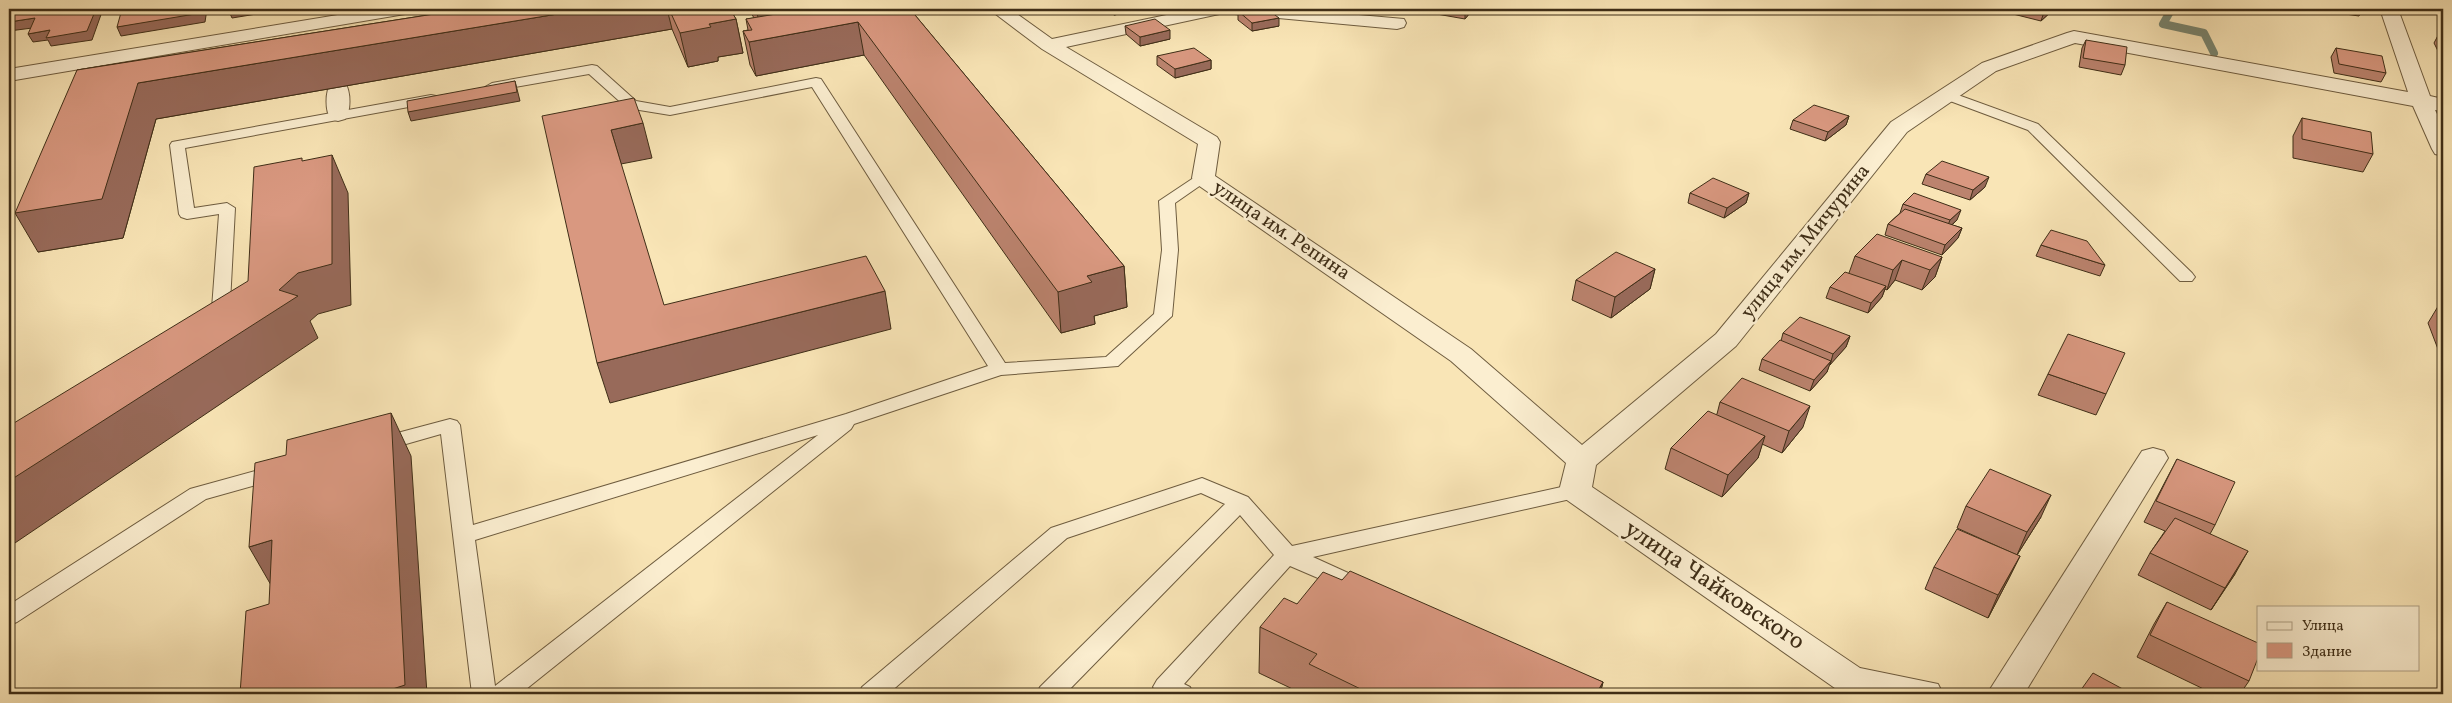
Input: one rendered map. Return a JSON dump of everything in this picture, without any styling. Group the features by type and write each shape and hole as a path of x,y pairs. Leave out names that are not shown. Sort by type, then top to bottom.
{"street":[{"path":"9,75 331,23 404,9"},
{"name":"улица им. Репина","path":"998,9 1049,45 1208,142 1203,178 1461,355 1579,476"},
{"path":"1049,45 1220,9"},
{"path":"1228,9 1397,23"},
{"path":"2388,9 2421,101 2443,149"},
{"name":"улица им. Мичурина","path":"1579,476 1726,340 1899,127 1989,67 2074,37 2421,101"},
{"path":"338,87 338,115"},
{"path":"2421,101 2443,105"},
{"path":"2005,694 2153,458"},
{"name":"улица Чайковского","path":"1579,476 1859,690"},
{"path":"1859,690 1925,694"}],"lane":[{"path":"475,90 592,69 632,105 670,111 816,82 999,369"},
{"path":"1947,95 2032,127 2186,277"},
{"path":"204,332 221,321 227,208 187,214 177,145 446,96"},
{"path":"463,536 853,418 999,369 1111,362 1162,316 1170,250 1167,201 1203,178"},
{"path":"503,694 853,418"},
{"path":"357,450 450,425 484,694"},
{"path":"9,616 198,494 301,466"},
{"path":"1181,694 1166,687 1287,555 1579,476"},
{"path":"871,694 1059,533 1202,485 1240,502 1287,555 1376,596"},
{"path":"1048,694 1240,502"}],"building":[{"path":"9,9 96,9 87,31 46,38 50,30 28,34 35,18 9,22"},
{"path":"122,9 202,9 201,13 117,27"},
{"path":"466,9 588,9 138,83 102,199 15,213 77,70"},
{"path":"669,9 730,9 736,19 709,24 711,27 680,33"},
{"path":"806,9 910,9 1124,266 1087,276 1092,282 1058,292 858,22 749,42 743,31 752,30 746,19"},
{"path":"1267,9 1279,18 1252,23 1238,11"},
{"path":"2030,9 2048,9 2044,12"},
{"path":"1155,19 1170,30 1140,37 1125,26"},
{"path":"2086,40 2127,47 2125,65 2083,58"},
{"path":"1194,48 1211,60 1175,69 1157,56"},
{"path":"2336,48 2382,56 2386,73 2339,64"},
{"path":"515,81 517,92 408,112 407,101"},
{"path":"634,98 643,123 611,130 664,305 866,256 885,291 597,363 542,116"},
{"path":"1814,105 1849,116 1828,132 1793,120"},
{"path":"2302,118 2371,132 2373,154 2302,139"},
{"path":"332,155 332,264 298,273 279,290 298,296 9,481 9,426 248,281 254,167 302,158 302,161"},
{"path":"1942,161 1989,177 1973,190 1926,174"},
{"path":"1713,178 1749,193 1727,208 1690,193"},
{"path":"1914,193 1961,210 1950,220 1903,204"},
{"path":"1905,209 1962,228 1945,245 1888,224"},
{"path":"2051,230 2087,241 2105,265 2041,245"},
{"path":"1877,234 1942,257 1930,270 1902,260 1893,270 1855,256"},
{"path":"1616,252 1655,269 1615,297 1576,280"},
{"path":"1845,272 1886,286 1871,303 1830,287"},
{"path":"1800,317 1850,336 1833,354 1783,333"},
{"path":"2068,334 2125,353 2106,394 2048,374"},
{"path":"1780,340 1831,361 1814,380 1762,359"},
{"path":"1742,378 1810,406 1789,431 1720,402"},
{"path":"1708,411 1765,436 1728,475 1671,448"},
{"path":"391,413 405,685 377,694 240,694 246,611 269,604 272,540 249,547 255,463 286,455 287,440"},
{"path":"2177,459 2235,482 2215,525 2156,501"},
{"path":"1990,469 2051,495 2027,532 1966,506"},
{"path":"2175,518 2248,551 2225,588 2150,553"},
{"path":"1957,529 2020,556 1998,595 1934,567"},
{"path":"1350,571 1603,682 1596,694 1371,694 1309,664 1317,654 1260,627 1284,598 1297,604 1323,572 1342,580"},
{"path":"2167,602 2257,643 2257,661 2249,681 2150,635"},
{"path":"2093,673 2132,694 2078,694"}],"waterway":[{"path":"2169,9 2171,10 2163,24 2204,33 2214,53"}]}
